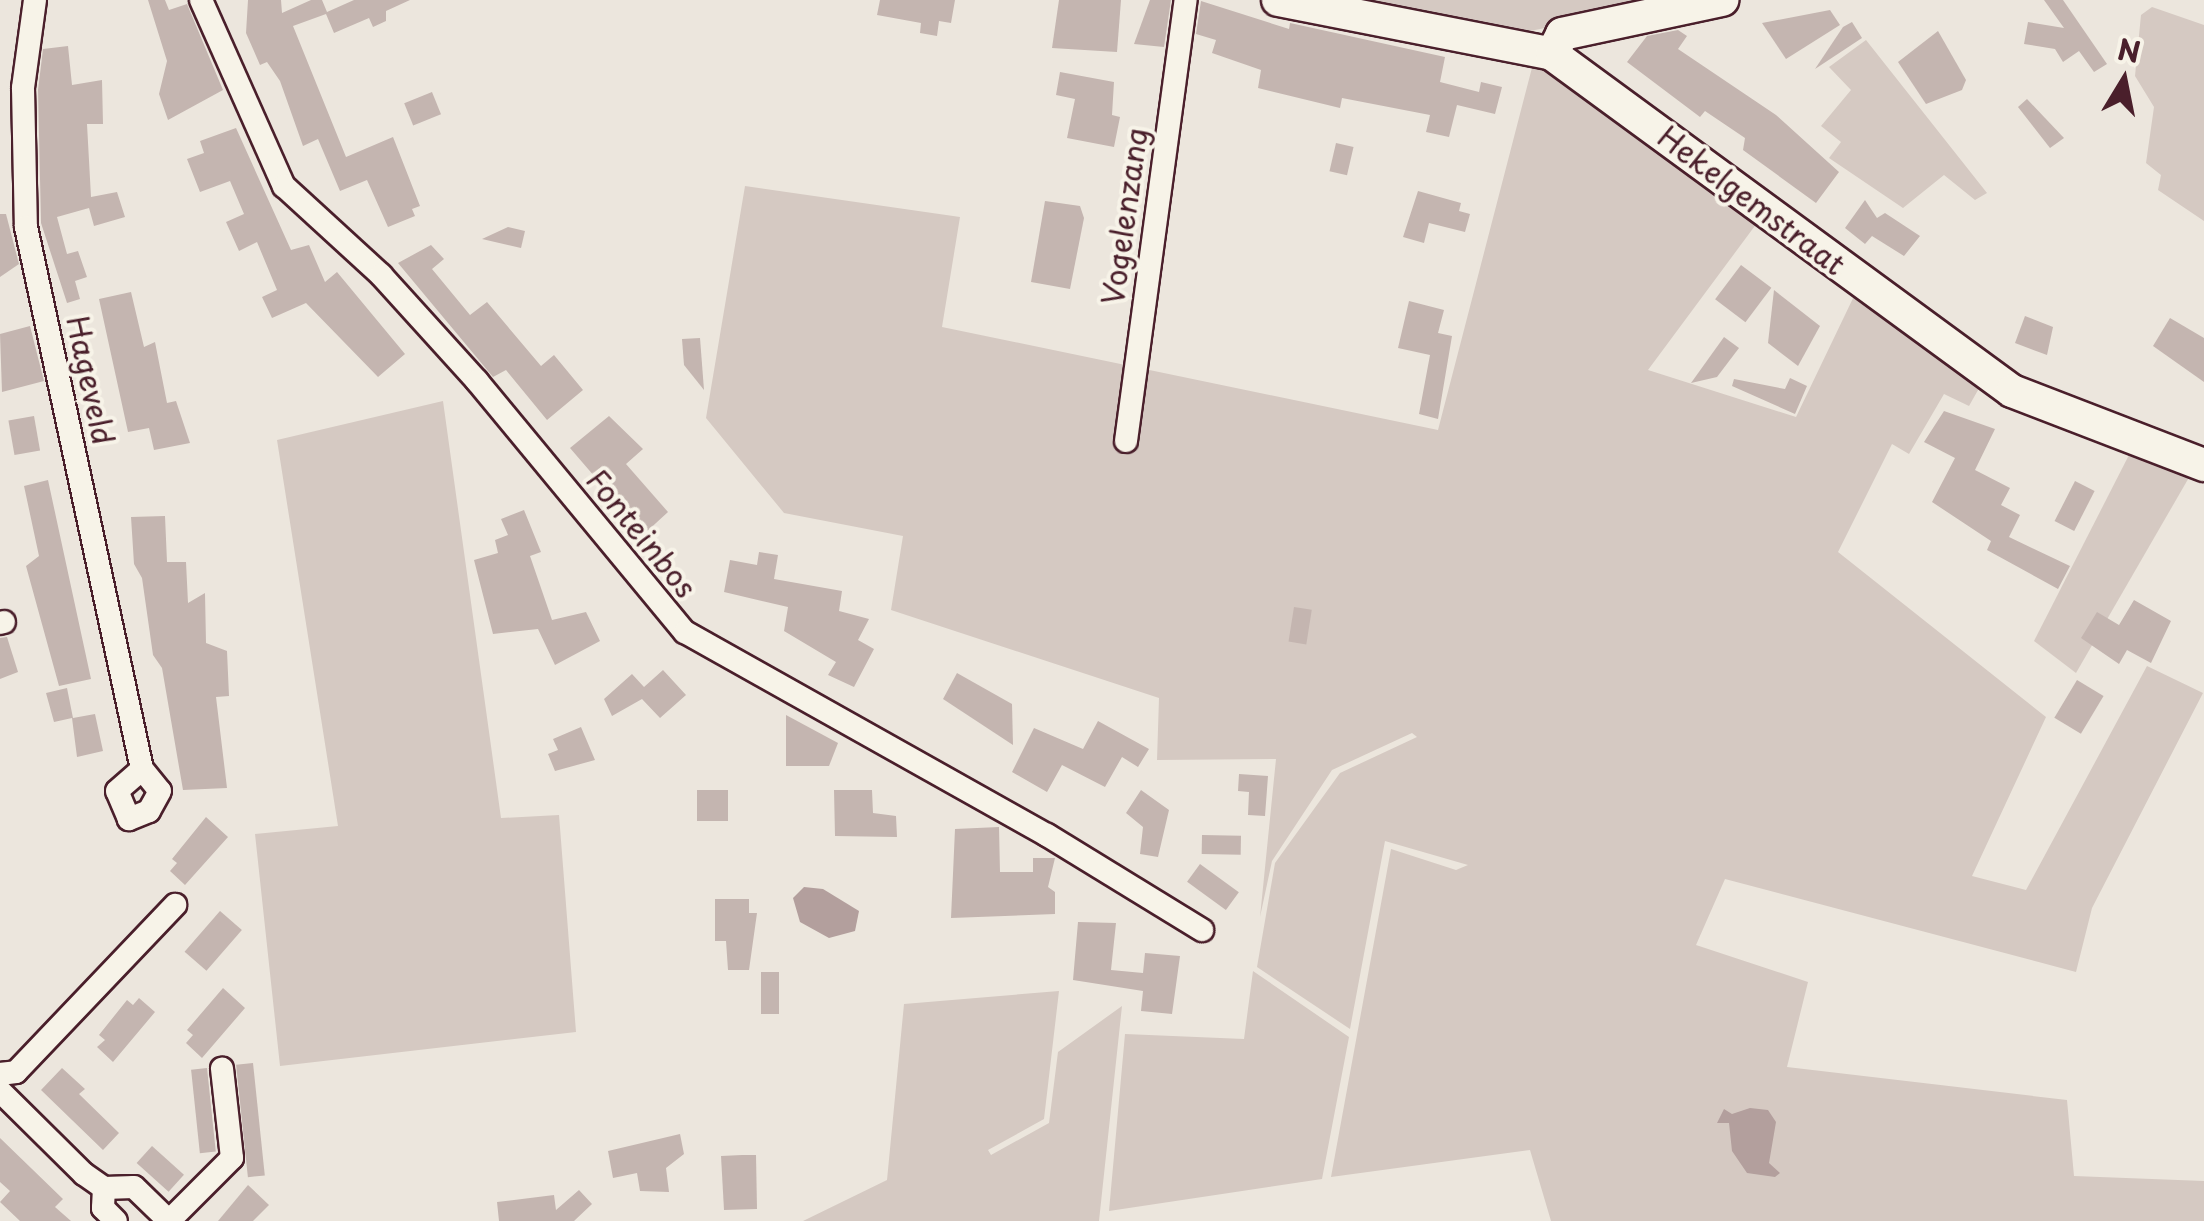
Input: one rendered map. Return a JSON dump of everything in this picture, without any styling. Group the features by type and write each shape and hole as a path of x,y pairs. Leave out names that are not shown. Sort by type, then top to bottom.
{"street":[{"name":"Hageveld","path":"35,0 23,88 26,227 142,768"},
{"name":"Fonteinbos","path":"201,0 284,186 381,275 478,381 685,632 1048,835 1202,930"},
{"name":"Vogelenzang","path":"1126,441 1186,0"},
{"name":"Hekelgemstraat","path":"1278,0 1552,54 2012,391 2204,465"},
{"path":"1552,54 1562,34 1722,0"},
{"path":"1,1074 16,1072 175,905"},
{"path":"0,1057 0,1088 104,1188 134,1187 169,1221 232,1158 222,1069"},
{"path":"104,1188 103,1208 116,1221"}],"shaded area":[{"path":"1325,0 1685,0 1525,32"},
{"path":"2152,7 2204,25 2204,221 2158,190 2161,175 2146,163 2154,107 2135,76 2141,15"},
{"path":"1866,40 1987,193 1975,200 1944,175 1903,208 1829,158 1841,142 1821,126 1851,90 1829,67"},
{"path":"1534,60 1760,219 1648,370 1796,417 1856,292 1982,383 1969,406 1944,394 1909,454 1892,444 1838,552 2046,717 1972,876 2026,890 2147,666 2203,693 2092,908 2076,972 1725,879 1696,945 1808,982 1787,1067 2067,1100 2074,1176 2204,1181 2204,1221 1551,1221 1530,1150 1331,1177 1391,849 1456,870 1468,865 1385,841 1350,1029 1257,967 1275,863 1340,773 1417,737 1412,733 1332,770 1272,861 1260,917 1276,759 1157,760 1159,698 891,610 903,536 784,513 706,418 745,186 960,217 942,327 1438,430"},
{"path":"443,401 501,818 559,815 576,1032 280,1066 255,834 338,826 277,440"},
{"path":"2130,453 2191,474 2076,673 2034,641"},
{"path":"804,887 823,889 859,911 855,931 829,938 800,922 793,898"},
{"path":"1253,971 1349,1037 1322,1179 1109,1211 1125,1034 1244,1039"},
{"path":"1059,991 1044,1119 988,1150 991,1155 1049,1123 1058,1052 1122,1006 1099,1221 803,1221 887,1180 904,1004"},
{"path":"1750,1108 1768,1110 1776,1122 1769,1163 1780,1173 1775,1177 1747,1173 1732,1151 1729,1123 1717,1123 1724,1109 1732,1114"}],"building":[{"path":"148,0 165,0 169,10 187,4 223,90 168,120 159,94 167,61"},
{"path":"248,0 281,0 282,13 311,0 322,0 327,12 354,0 410,0 386,11 386,21 373,27 369,18 334,33 326,14 293,26 346,157 393,137 420,206 412,209 415,216 388,227 367,180 340,191 318,139 303,146 280,81 267,62 260,65 246,33"},
{"path":"880,0 955,0 951,23 939,21 937,36 920,33 921,23 877,15"},
{"path":"1059,0 1121,0 1117,52 1052,48"},
{"path":"1150,0 1171,0 1164,47 1134,44"},
{"path":"2044,0 2063,0 2107,64 2094,72 2079,51 2063,62 2055,49 2024,44 2028,22 2064,28"},
{"path":"1201,1 1289,29 1290,23 1445,57 1440,82 1479,92 1481,82 1502,87 1495,114 1457,105 1449,137 1426,132 1430,115 1342,98 1340,108 1258,88 1261,70 1212,53 1216,40 1196,34"},
{"path":"1830,10 1840,25 1786,59 1762,23"},
{"path":"1852,22 1862,38 1815,69 1843,27"},
{"path":"1678,30 1687,36 1678,49 1776,115 1839,172 1816,203 1743,150 1745,138 1705,111 1700,117 1627,62 1647,36"},
{"path":"1938,31 1966,80 1962,90 1926,104 1898,62"},
{"path":"68,46 72,85 102,80 103,124 87,124 91,197 117,192 125,217 94,226 89,208 57,217 67,254 78,251 87,277 75,281 80,299 67,303 41,223 38,90 43,49"},
{"path":"1060,72 1114,82 1112,115 1120,117 1114,147 1067,138 1075,99 1056,95"},
{"path":"432,92 441,114 413,125 404,103"},
{"path":"2027,99 2064,138 2050,148 2018,107"},
{"path":"236,128 291,250 309,245 325,282 337,272 405,354 378,377 306,303 272,318 262,297 277,290 257,242 239,251 226,222 244,214 230,181 200,192 187,159 204,153 200,141"},
{"path":"1336,143 1354,147 1347,175 1329,171"},
{"path":"1418,191 1461,203 1459,211 1470,214 1465,232 1429,223 1424,243 1403,237"},
{"path":"1865,200 1877,218 1885,213 1920,236 1904,256 1872,236 1865,244 1845,228"},
{"path":"1045,201 1080,206 1084,218 1070,289 1031,282"},
{"path":"0,214 6,214 19,264 0,277"},
{"path":"508,227 525,231 521,248 482,239"},
{"path":"431,245 444,259 432,269 470,315 487,302 541,366 554,355 583,390 547,420 506,370 493,377 398,263"},
{"path":"1741,265 1771,288 1745,322 1715,299"},
{"path":"1774,290 1820,326 1798,366 1768,343"},
{"path":"131,292 144,347 155,342 167,403 176,401 190,443 154,450 149,428 128,432 99,299"},
{"path":"1409,301 1444,310 1438,333 1452,336 1438,419 1419,414 1430,355 1398,348"},
{"path":"2025,316 2053,327 2047,355 2015,343"},
{"path":"2170,318 2204,338 2204,382 2153,346"},
{"path":"30,326 44,381 2,392 0,334"},
{"path":"1724,337 1739,348 1717,377 1691,383"},
{"path":"700,338 704,390 684,365 682,339"},
{"path":"1790,378 1807,386 1795,414 1732,386 1734,379 1785,389"},
{"path":"1944,411 1995,429 1975,470 2010,488 2001,505 2020,515 2009,537 2070,566 2058,589 1987,550 1991,541 1932,502 1955,458 1924,442"},
{"path":"34,416 40,450 14,455 8,421"},
{"path":"609,416 643,449 626,464 668,512 644,534 570,448"},
{"path":"48,480 91,679 59,686 26,566 39,556 24,486"},
{"path":"2075,481 2095,491 2074,531 2055,521"},
{"path":"524,510 541,552 530,556 552,620 586,612 600,641 555,665 538,629 493,634 474,560 498,553 495,540 508,535 501,519"},
{"path":"165,516 167,562 186,562 188,603 205,593 206,643 227,651 229,696 216,697 227,788 183,790 162,668 153,655 142,578 134,564 131,517"},
{"path":"759,552 778,555 774,579 842,591 839,611 869,619 858,640 874,649 854,687 828,675 836,662 784,631 788,607 724,592 730,560 757,565"},
{"path":"2134,600 2171,621 2151,663 2127,650 2119,664 2081,638 2097,612 2119,625"},
{"path":"1294,607 1312,610 1306,644 1289,642"},
{"path":"7,637 18,672 0,679 0,638"},
{"path":"663,670 686,695 660,718 642,699 612,716 604,699 632,674 644,687"},
{"path":"957,673 1012,704 1013,745 943,699"},
{"path":"2077,680 2104,696 2081,734 2054,718"},
{"path":"67,688 73,718 95,714 103,751 77,757 72,718 54,722 46,693"},
{"path":"786,715 838,743 829,766 786,766"},
{"path":"1098,721 1149,749 1138,767 1122,757 1105,787 1062,765 1047,792 1012,772 1034,728 1083,749"},
{"path":"581,727 595,760 555,771 548,754 558,750 553,739"},
{"path":"1239,774 1268,776 1265,816 1248,815 1249,792 1238,791"},
{"path":"697,790 728,790 728,821 697,821"},
{"path":"834,790 872,790 873,813 896,816 897,837 835,836"},
{"path":"1141,790 1169,810 1158,857 1140,854 1143,827 1126,813"},
{"path":"206,817 228,837 185,885 170,871 177,863 172,859"},
{"path":"999,827 1000,872 1033,872 1033,858 1055,858 1048,887 1055,892 1055,914 951,918 955,829"},
{"path":"1202,835 1241,836 1241,855 1202,854"},
{"path":"1200,864 1239,892 1226,910 1187,882"},
{"path":"715,899 749,899 749,913 757,913 749,970 728,970 726,941 715,941"},
{"path":"220,911 242,930 206,971 185,952"},
{"path":"1078,922 1116,923 1111,970 1143,973 1145,953 1180,956 1172,1014 1141,1011 1143,991 1073,980"},
{"path":"761,972 779,972 779,1014 761,1014"},
{"path":"223,988 245,1008 202,1058 186,1043 193,1035 187,1030"},
{"path":"139,998 155,1012 113,1062 97,1047 105,1040 99,1035 127,1000 133,1005"},
{"path":"253,1063 265,1175 248,1177 236,1065"},
{"path":"62,1068 85,1089 79,1094 119,1133 103,1150 41,1090"},
{"path":"207,1068 216,1152 200,1153 191,1070"},
{"path":"680,1134 684,1154 666,1168 669,1192 640,1191 637,1173 613,1178 608,1151"},
{"path":"0,1138 63,1199 55,1207 71,1221 20,1221 0,1202 10,1191 0,1182"},
{"path":"152,1146 184,1175 169,1192 137,1163"},
{"path":"756,1155 757,1209 724,1210 721,1156"},
{"path":"248,1185 269,1205 253,1221 218,1221"},
{"path":"579,1190 592,1204 574,1221 499,1221 497,1202 554,1195 556,1210"}]}
